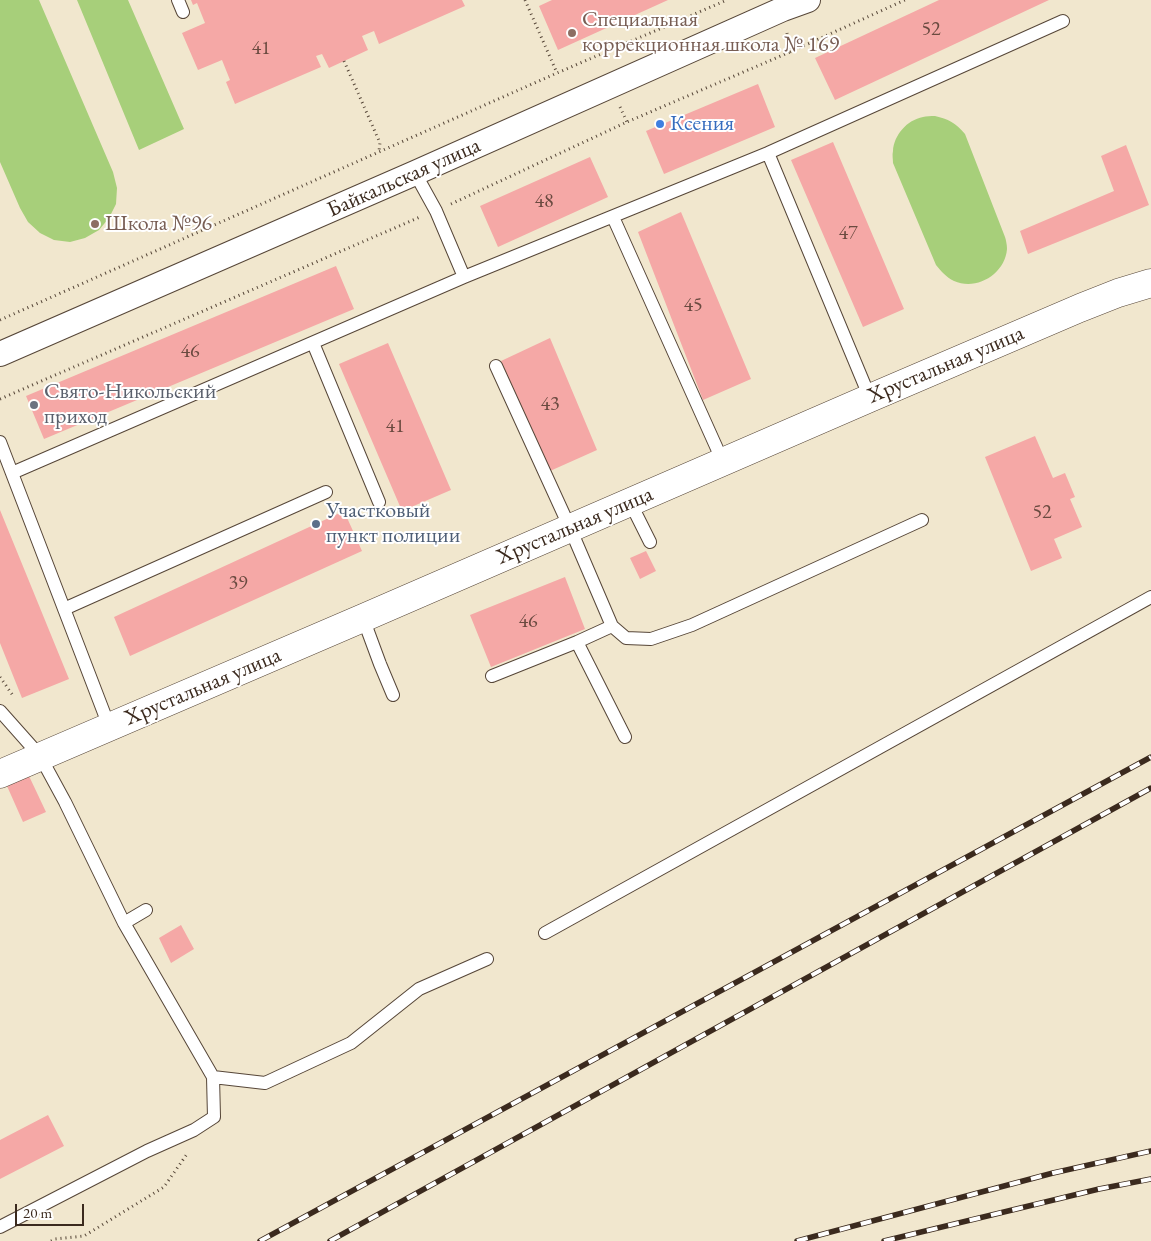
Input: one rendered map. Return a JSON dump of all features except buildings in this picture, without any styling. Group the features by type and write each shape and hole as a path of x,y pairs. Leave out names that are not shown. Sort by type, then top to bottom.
{"street":[{"name":"Байкальская улица","path":"0,354 808,0"},
{"name":"Хрустальная улица","path":"0,774 1080,308 1151,283"}],"lane":[{"path":"178,0 183,12"},
{"path":"12,473 464,277 768,153 1063,21"},
{"path":"768,153 870,398"},
{"path":"416,173 436,211 464,277"},
{"path":"613,216 723,462"},
{"path":"312,343 379,502"},
{"path":"496,366 570,528 612,626 626,638 651,639 684,628 922,520"},
{"path":"0,442 109,726"},
{"path":"64,609 326,492"},
{"path":"630,502 650,542"},
{"path":"545,934 1151,597"},
{"path":"363,618 393,695"},
{"path":"492,676 612,626"},
{"path":"576,642 624,737"},
{"path":"0,711 40,756 65,802 124,923 213,1077 214,1117 194,1130 147,1151 0,1227"},
{"path":"124,923 146,910"},
{"path":"213,1077 265,1083 351,1043 419,989 487,959"}],"path":[{"path":"524,0 557,73"},
{"path":"0,320 379,151 727,0"},
{"path":"790,52 906,0"},
{"path":"344,61 380,143 379,151"},
{"path":"51,1241 54,1239 84,1236 164,1187 192,1148"}],"green space":[{"path":"0,0 39,0 113,172 117,188 116,204 109,218 99,230 85,238 70,242 54,240 40,233 28,222 20,208 0,162"},
{"path":"77,0 128,0 184,129 139,150"},
{"path":"935,116 951,122 965,134 1005,238 1007,249 1001,266 988,278 972,284 954,281 946,276 936,265 893,163 894,145 902,129 917,119"}],"railway":[{"path":"260,1241 1151,757"},
{"path":"330,1241 1151,788"},
{"path":"797,1241 1053,1173 1151,1151"},
{"path":"884,1241 1099,1189 1151,1179"}],"place":[{"name":"Специальная коррекционная школа № 169","path":"572,33"},
{"name":"Ксения","path":"660,124"},
{"name":"Школа №96","path":"95,224"},
{"name":"Свято-Никольский приход","path":"34,405"},
{"name":"Участковый пункт полиции","path":"316,524"}]}
